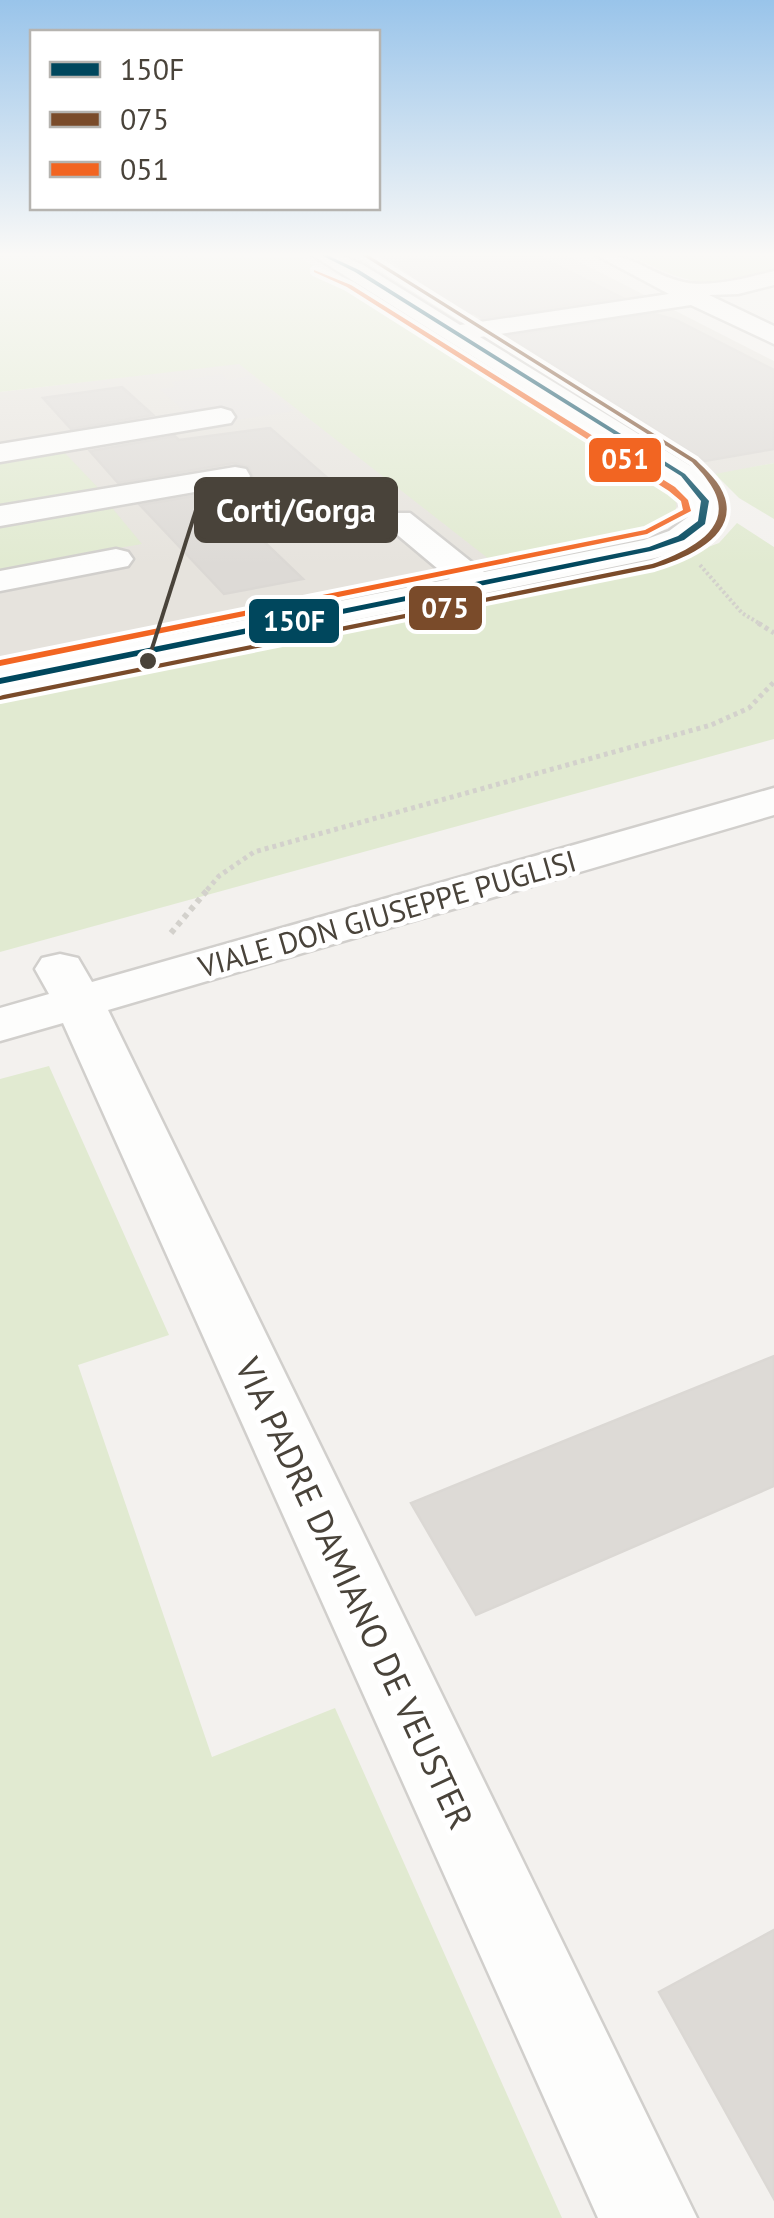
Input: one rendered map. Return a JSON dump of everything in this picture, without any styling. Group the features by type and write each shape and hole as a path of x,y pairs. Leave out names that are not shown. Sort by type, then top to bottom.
{"street":[{"path":"0,644 10,679 680,540 700,527 706,505 700,490 683,475 496,359"},
{"path":"0,454 221,418"},
{"path":"0,516 234,476"},
{"path":"398,520 477,584"},
{"path":"0,580 116,559"},
{"name":"VIALE DON GIUSEPPE PUGLISI","path":"0,1025 46,986 166,938 774,765"},
{"name":"VIALE DON GIUSEPPE PUGLISI","path":"46,986 774,801"},
{"name":"VIA PADRE DAMIANO DE VEUSTER","path":"46,986 648,2218"}],"path":[{"path":"691,551 711,582 742,613 774,633"},
{"path":"166,938 218,876 254,852 711,725 748,708 774,682"}],"shaded area":[{"path":"276,359 769,359 774,361 774,463 715,475 647,533 0,672 0,392"},
{"path":"221,374 228,380 249,376 294,411 224,422 209,410 187,413 159,389 175,387 171,382"}],"green space":[{"path":"0,359 466,359 662,478 676,491 676,511 647,533 494,563 239,364 0,392"},
{"path":"63,451 104,494 0,513 0,462"},
{"path":"774,463 774,519 739,498 715,474"},
{"path":"108,503 142,544 0,569 0,521"},
{"path":"737,523 774,547 774,739 0,952 0,699 679,558 719,543"},
{"path":"49,1066 169,1335 78,1365 212,1757 335,1708 562,2218 0,2218 0,1079"}],"building":[{"path":"543,359 751,359 774,370 774,449 705,461"},
{"path":"122,387 153,415 71,429 43,398"},
{"path":"270,428 369,514 255,533 303,579 224,594 140,505 247,487 253,478 249,467 234,463 118,483 90,451 175,436 179,440"},
{"path":"774,1356 774,1486 476,1615 411,1503"},
{"path":"774,1930 774,2199 659,1992"}],"transit line":[{"name":"051","path":"0,663 647,532 687,511 684,500 672,489 464,359"},
{"name":"150F","path":"0,681 651,549 681,538 702,522 705,501 683,475 497,359"},
{"name":"075","path":"3,698 654,566 709,538 719,526 723,512 721,497 694,461 530,359"}],"place":[{"name":"Corti/Gorga","path":"148,661"}]}
